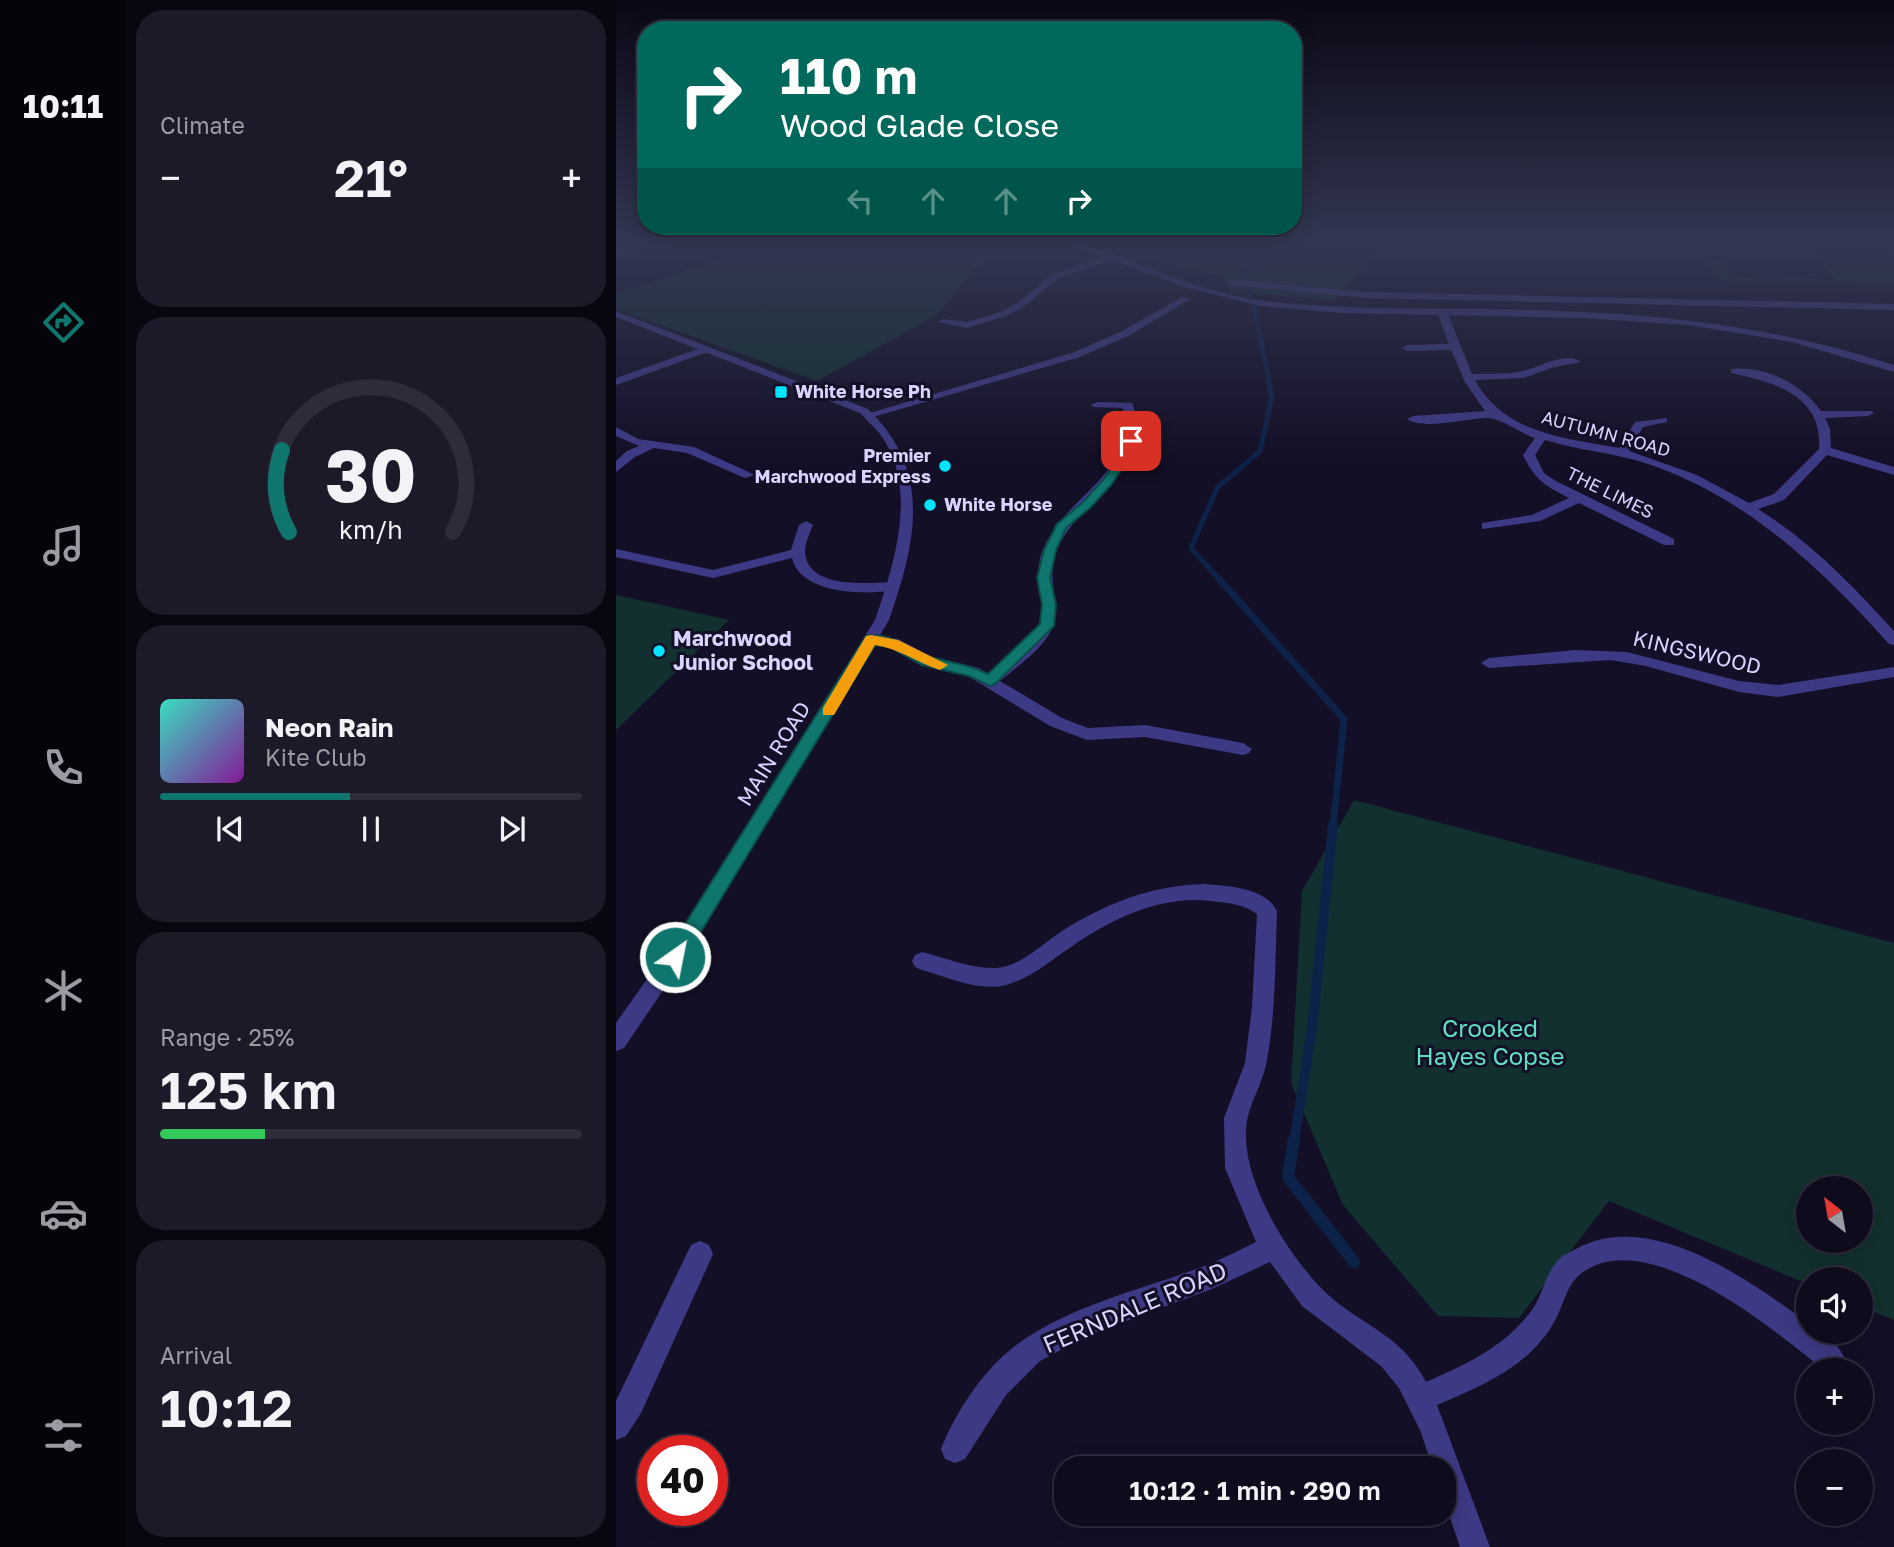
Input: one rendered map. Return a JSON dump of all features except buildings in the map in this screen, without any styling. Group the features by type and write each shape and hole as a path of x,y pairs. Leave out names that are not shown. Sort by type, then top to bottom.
{"street":[{"path":"943,323 967,325 1002,313"},
{"path":"869,415 1076,355 1126,333 1160,313"},
{"name":"AUTUMN ROAD","path":"1443,313 1481,400 1494,414 1541,437 1658,463 1750,507 1828,569 1894,640"},
{"path":"1525,313 1695,321 1787,338 1894,369"},
{"name":"MAIN ROAD","path":"616,314 838,399 869,415 884,427 893,442 904,484 905,527 894,586 871,640 688,937 616,1041"},
{"path":"1407,348 1457,347"},
{"path":"616,382 706,349"},
{"path":"1470,377 1523,375 1552,364 1576,362"},
{"path":"1735,371 1765,376 1788,386 1819,415 1827,439 1825,450 1779,498 1750,507"},
{"path":"990,681 1047,626 1049,604 1044,578 1050,550 1061,526 1087,505 1106,483 1122,461 1131,441 1133,421 1128,405 1097,405"},
{"path":"1819,415 1868,413"},
{"path":"1413,419 1494,414"},
{"path":"1622,453 1639,424 1663,420"},
{"path":"616,431 650,446 690,450 749,475"},
{"name":"THE LIMES","path":"1541,437 1530,455 1539,475 1579,498 1669,542"},
{"path":"616,468 631,454 650,446"},
{"path":"1825,450 1894,471"},
{"path":"1487,526 1535,518 1579,498"},
{"path":"806,525 798,552 803,569 817,580 860,588 894,586"},
{"path":"616,553 713,573 798,552"},
{"path":"1877,621 1894,619"},
{"path":"871,640 893,643 927,661 973,672 1056,722 1087,734 1145,731 1242,749"},
{"name":"KINGSWOOD","path":"1489,663 1572,657 1624,657 1712,681 1779,691 1868,673 1894,672"},
{"path":"922,961 969,974 1003,977 1040,959 1077,932 1167,893 1198,890 1231,895 1262,905 1269,916 1263,1007 1256,1063 1236,1118 1237,1168 1259,1225 1311,1297 1391,1356 1421,1398 1475,1547"},
{"name":"FERNDALE ROAD","path":"956,1449 980,1404 1015,1364 1054,1340 1103,1317 1216,1274 1275,1246"},
{"path":"1421,1398 1492,1367 1527,1341 1552,1304 1566,1270 1588,1253 1626,1247 1670,1257 1717,1276 1763,1304 1830,1357"},
{"path":"616,1426 631,1403 700,1254"}],"green space":[{"path":"628,313 937,313 817,381"},
{"name":"Marchwood Junior School","path":"616,595 729,620 616,730"},
{"name":"Crooked Hayes Copse","path":"1354,800 1894,943 1894,1320 1873,1311 1873,1267 1796,1267 1796,1279 1609,1201 1519,1318 1438,1316 1343,1205 1291,1083 1302,891"}],"waterway":[{"path":"1255,313 1271,391"},
{"path":"1221,581 1191,548 1217,488 1260,451 1272,397 1270,389"},
{"path":"1219,579 1344,719 1333,827"},
{"path":"1294,1142 1312,1028 1333,825"},
{"path":"1294,1140 1288,1177 1354,1262"}],"slow traffic":[{"path":"828,712 871,640 893,643 912,655 940,665"}],"place":[{"name":"White Horse Ph","path":"781,392"},
{"name":"Premier Marchwood Express","path":"945,466"},
{"name":"White Horse","path":"930,505"},
{"name":"Marchwood Junior School","path":"659,651"}],"route":[{"path":"675,957 871,640 893,643 927,661 973,672 990,681 1047,626 1049,604 1044,578 1050,550 1061,526 1087,505 1106,483 1122,461 1131,441"}]}
